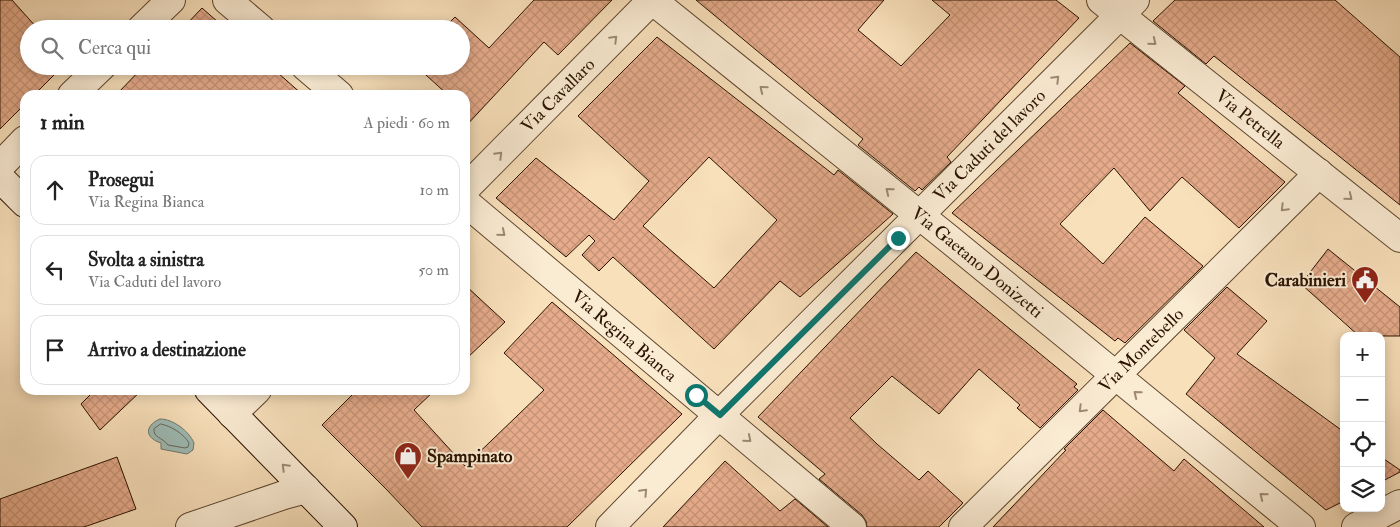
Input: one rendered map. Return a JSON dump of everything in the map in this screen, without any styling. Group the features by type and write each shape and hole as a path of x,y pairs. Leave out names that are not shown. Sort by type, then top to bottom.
{"street":[{"path":"151,20 172,0"},
{"path":"227,0 250,20"},
{"name":"Via Cavallaro","path":"470,184 652,0"},
{"name":"Via Gaetano Donizetti","path":"652,0 1301,527"},
{"name":"Via Caduti del lavoro","path":"610,527 920,216 1119,5"},
{"name":"Via Petrella","path":"1119,5 1319,174 1398,232"},
{"path":"77,90 93,75"},
{"path":"316,75 333,90"},
{"path":"0,166 20,145"},
{"name":"Via Montebello","path":"963,527 1319,174"},
{"path":"0,178 20,198"},
{"name":"Via Regina Bianca","path":"470,206 852,527"},
{"path":"214,395 343,527"},
{"path":"232,414 252,395"},
{"path":"190,527 284,495 306,490"},
{"path":"1356,527 1400,504"}],"water":[{"path":"160,419 175,423 184,430 194,443 193,450 187,454 161,449 161,443 152,438 148,432 151,425"}],"building":[{"path":"0,0 12,0 30,20 20,20 20,75 54,75 39,90 20,90 20,109 0,129"},
{"path":"534,0 612,0 558,55 544,42 470,122 470,90 442,90 426,75 470,75 470,31 489,48"},
{"path":"696,0 884,0 858,30 901,66 950,15 932,0 1056,0 1079,18 947,157 951,162 922,190 919,187 915,191 858,145 863,139"},
{"path":"1175,0 1335,0 1400,57 1400,205 1214,56 1206,64 1153,21"},
{"path":"202,8 216,20 191,20"},
{"path":"657,37 834,175 838,170 893,214 800,297 780,281 714,349 613,257 599,271 582,255 595,241 589,235 566,257 496,198 536,158 614,220 649,181 578,116","holes":["709,157 777,220 714,288 643,226"]},
{"path":"1130,43 1185,86 1178,93 1285,182 1239,228 1182,177 1150,211 1114,168 1060,224 1103,264 1145,217 1203,266 1125,343 1118,338 1115,341 952,213"},
{"path":"135,75 280,75 297,90 121,90"},
{"path":"1328,249 1400,307 1400,336 1385,336 1385,332 1355,332 1301,284"},
{"path":"916,252 1077,384 1074,387 1078,390 1040,428 1017,408 1020,405 979,369 939,414 892,376 850,418 919,480 928,471 963,503 939,527 867,527 862,515 819,479 825,474 758,417"},
{"path":"1227,287 1267,321 1237,354 1340,429 1340,503 1326,510 1186,394 1215,358 1184,330"},
{"path":"470,290 505,322 470,355"},
{"path":"552,302 682,414 567,527 422,527 322,425 352,395 430,395 414,410 465,466 544,390 504,353"},
{"path":"90,395 137,395 100,430 81,404"},
{"path":"1103,410 1174,471 1184,459 1264,527 993,527 1066,450 1064,449"},
{"path":"117,457 136,509 84,527 0,527 0,499"},
{"path":"1385,460 1400,470 1400,472 1385,480"},
{"path":"725,461 780,511 795,499 828,527 663,527"}],"place":[{"name":"Carabinieri","path":"1365,304"},
{"name":"Spampinato","path":"408,480"}],"route":[{"path":"696,395 720,415 898,238"}]}
